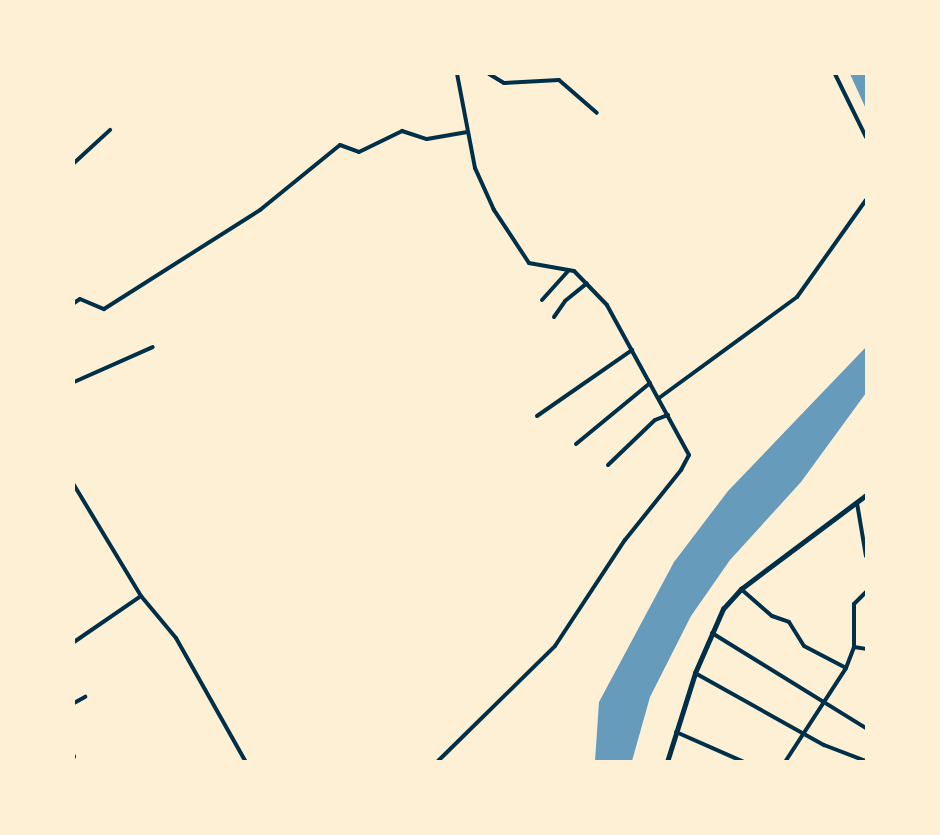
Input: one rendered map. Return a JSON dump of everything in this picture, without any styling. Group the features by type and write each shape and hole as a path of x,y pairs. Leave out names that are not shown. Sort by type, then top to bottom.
{"street":[{"path":"437,762 555,646 626,540 681,470 689,455 607,305 587,283 568,270 529,263 494,210 475,168 457,74"},
{"path":"489,74 504,83 559,80 597,112"},
{"path":"835,74 867,137"},
{"path":"74,163 110,130"},
{"path":"74,303 80,299 104,309 260,210 340,145 359,152 402,131 427,139 467,132"},
{"path":"659,398 797,297 867,200"},
{"path":"542,300 568,270"},
{"path":"554,317 565,301 587,283"},
{"path":"74,382 153,347"},
{"path":"537,416 632,350"},
{"path":"576,444 650,383"},
{"path":"608,465 656,420 668,416"},
{"path":"74,485 141,596 176,638 246,762"},
{"path":"667,762 695,674 711,632 723,609 741,590 867,495"},
{"path":"857,503 867,556"},
{"path":"741,590 772,615 789,622 804,646 846,668"},
{"path":"785,762 806,734 846,668 854,647 854,604 867,592"},
{"path":"74,642 141,596"},
{"path":"711,632 824,701 854,724 867,728"},
{"path":"854,647 867,649"},
{"path":"695,674 806,734 867,761"},
{"path":"74,703 85,697"},
{"path":"675,732 744,762"}],"water":[{"path":"850,74 866,74 866,109"},
{"path":"866,347 866,393 801,482 730,560 691,616 650,697 632,761 595,761 599,702 674,562 728,491"}]}
